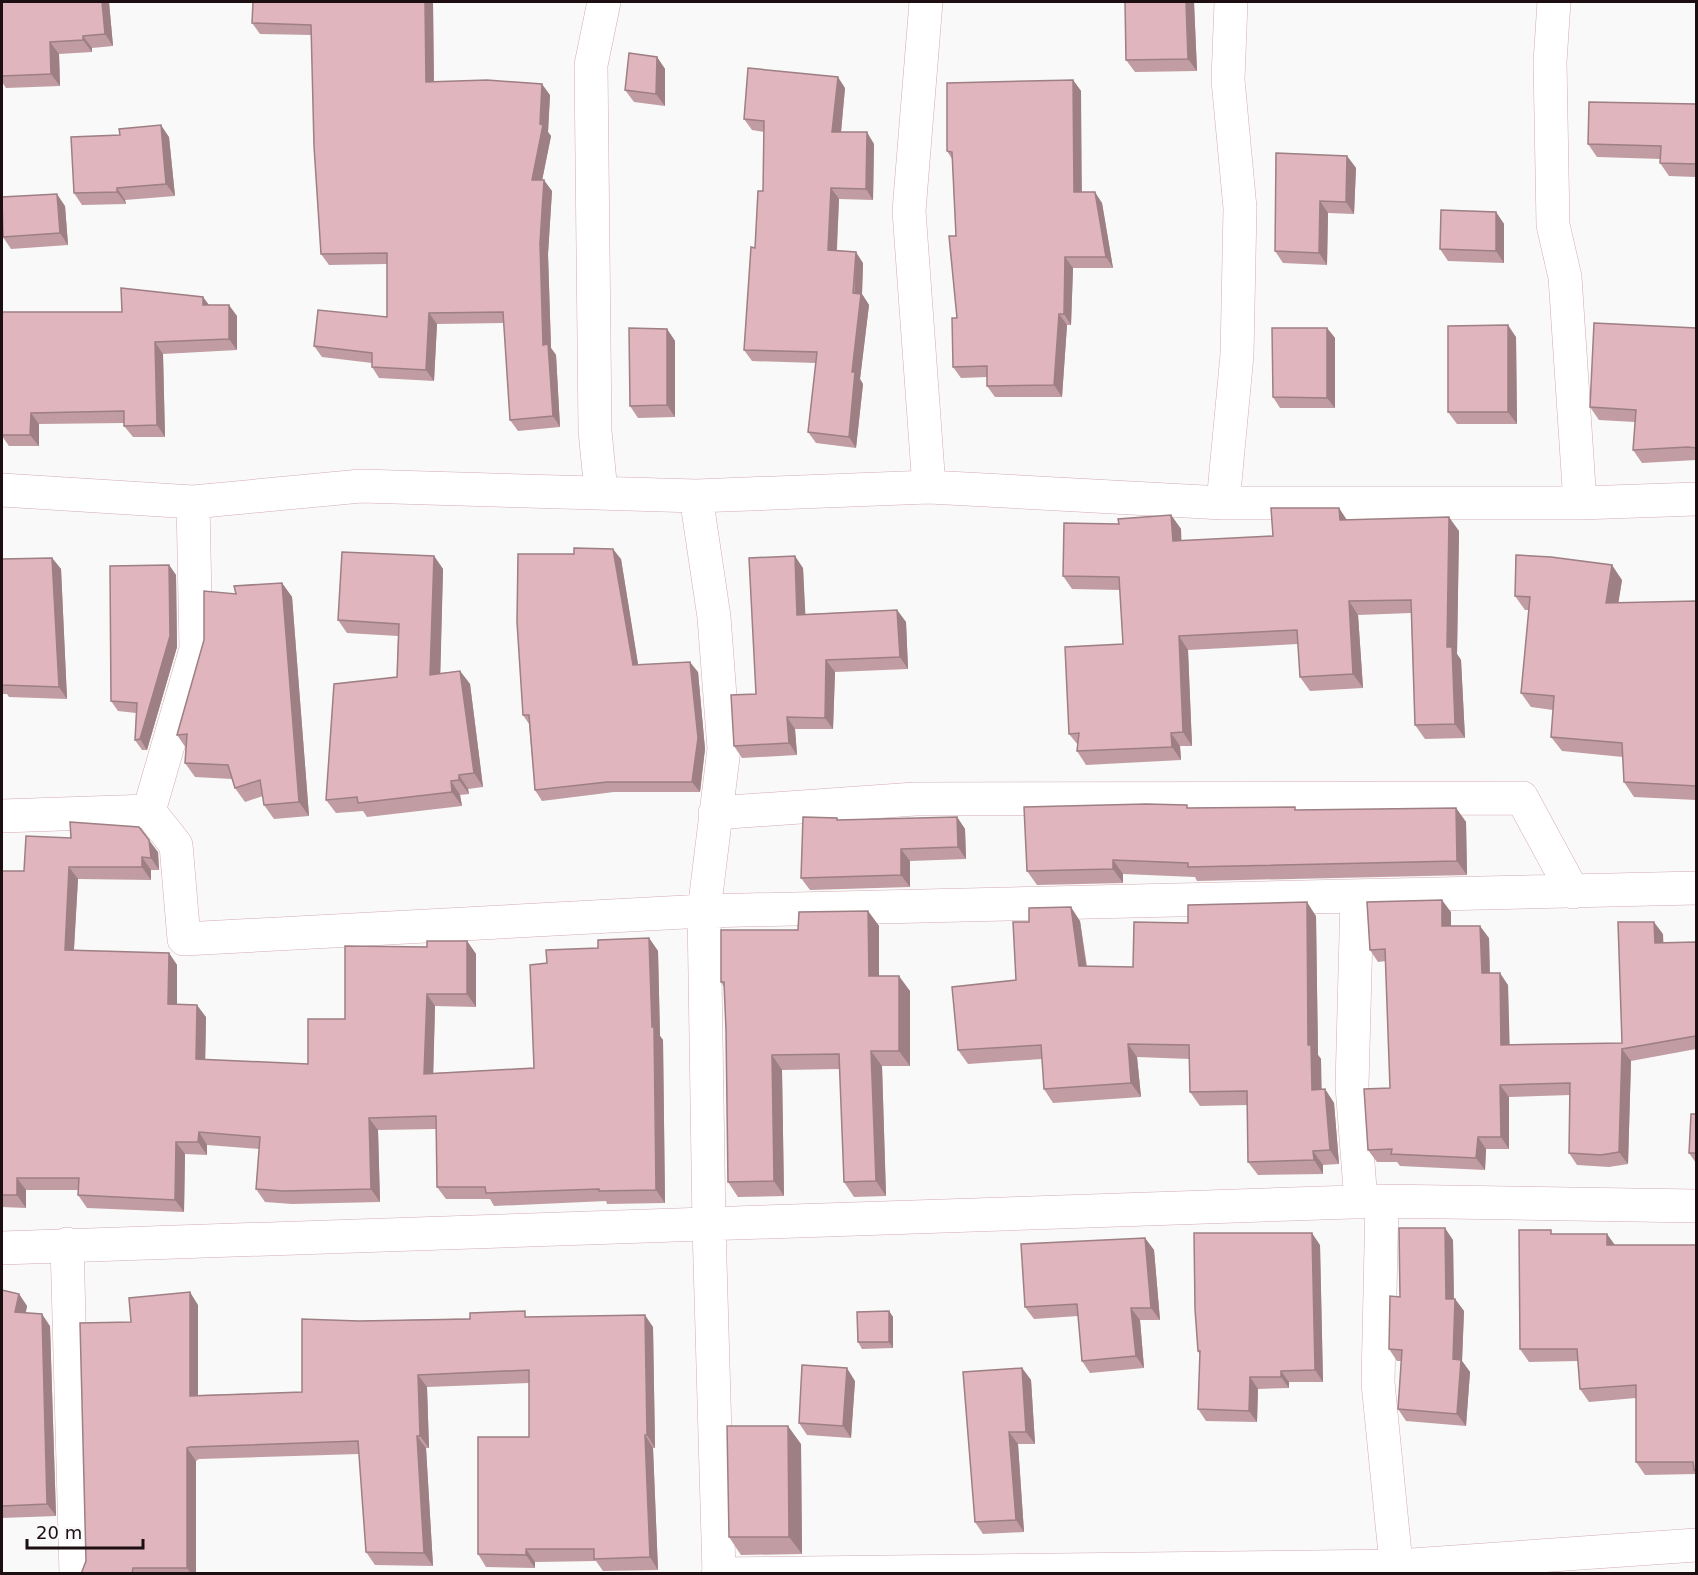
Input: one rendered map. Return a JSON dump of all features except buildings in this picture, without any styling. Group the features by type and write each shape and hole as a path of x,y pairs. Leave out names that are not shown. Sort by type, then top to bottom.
{"street":[{"path":"601,492 595,431 591,65 604,2"},
{"path":"926,2 909,211 929,487"},
{"path":"1223,503 1238,344 1240,208 1228,80 1231,2"},
{"path":"1554,2 1550,62 1553,225 1565,277 1580,503"},
{"path":"2,490 193,502 361,486 696,496 929,487 1223,503 1580,503 1696,499"},
{"path":"696,496 714,617 724,748 704,911 709,1226 719,1573 1397,1570 1696,1545"},
{"path":"149,811 196,649 193,502"},
{"path":"715,813 915,799 1522,798 1573,892"},
{"path":"2,816 149,811"},
{"path":"149,811 176,845 184,939 704,911 1696,888"},
{"path":"1357,896 1352,1086 1372,1202 1378,1383 1397,1570"},
{"path":"2,1248 67,1244 709,1226 1372,1202 1696,1206"},
{"path":"67,1244 76,1574"}]}
